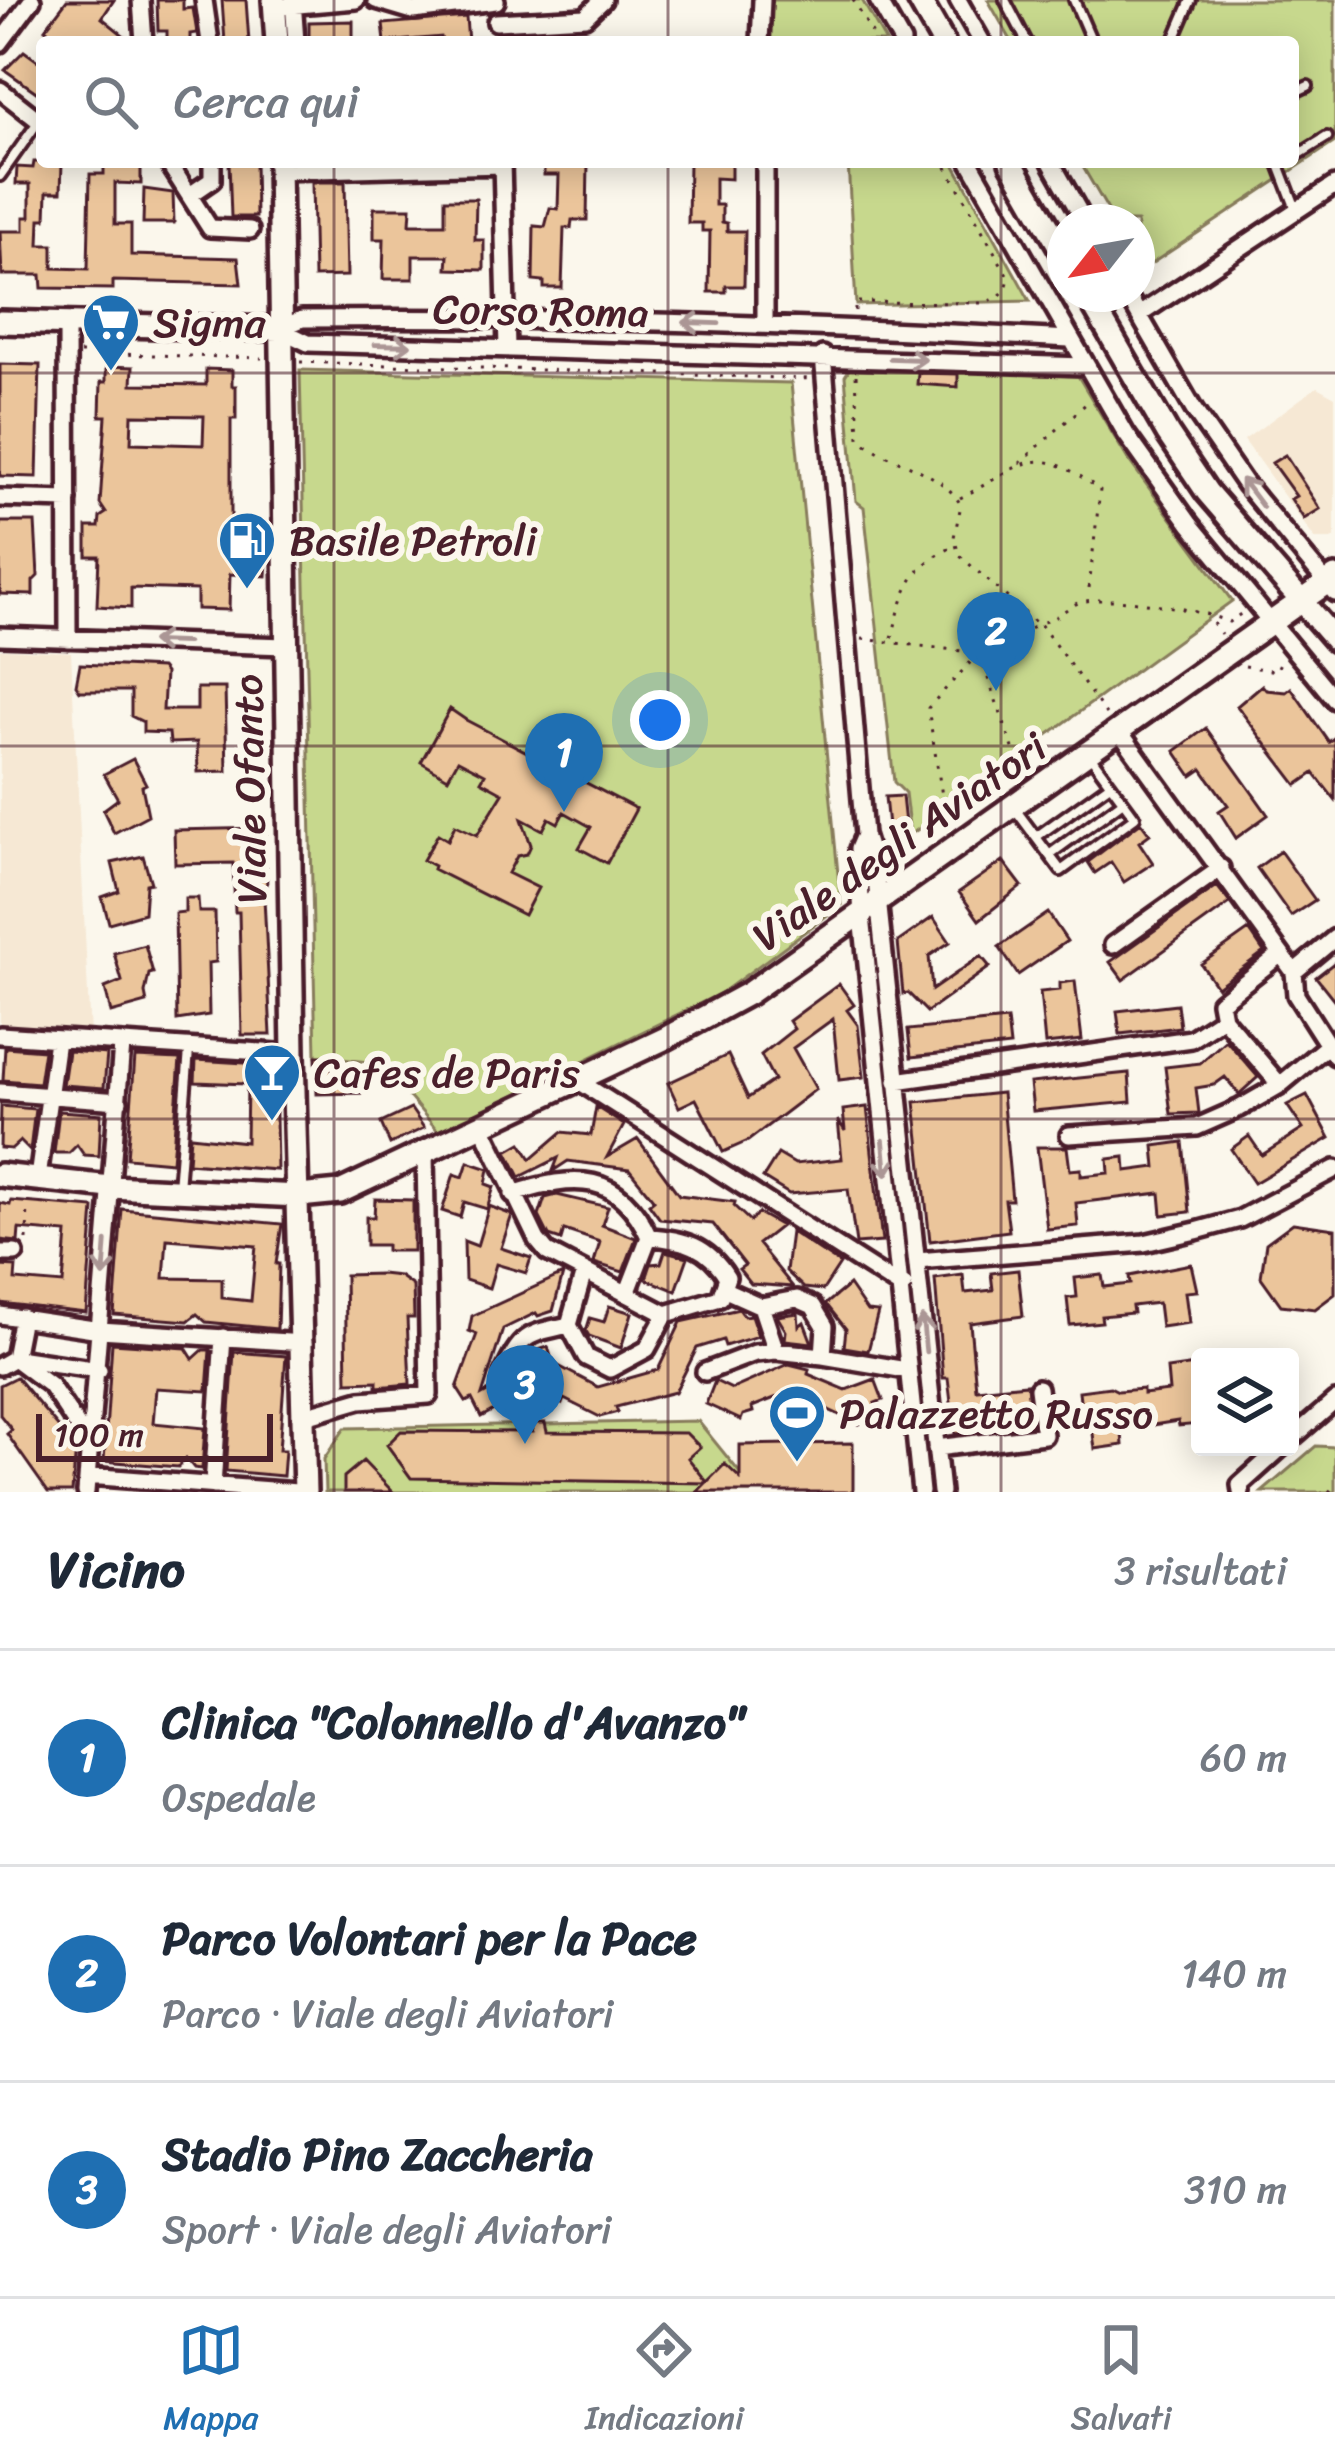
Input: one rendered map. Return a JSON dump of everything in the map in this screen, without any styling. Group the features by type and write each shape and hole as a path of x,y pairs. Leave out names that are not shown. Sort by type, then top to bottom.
{"main road":[{"path":"919,0 940,36"},
{"path":"278,36 284,3"},
{"name":"Viale Ofanto","path":"279,168 293,1054 304,1343 301,1492"},
{"path":"1014,168 1047,225"},
{"path":"1097,312 1207,491 1335,640"},
{"name":"Corso Roma","path":"0,322 279,329"},
{"name":"Viale degli Aviatori","path":"0,1175 110,1187 299,1196 340,1192 749,993 1302,601 1332,585"}],"street":[{"path":"0,43 32,0"},
{"path":"141,0 144,36"},
{"path":"204,0 209,36"},
{"path":"294,36 284,3 356,0"},
{"path":"376,0 413,10 496,0 497,36"},
{"path":"496,22 585,17 603,0"},
{"path":"760,36 762,0"},
{"path":"878,0 899,36"},
{"path":"958,0 979,36"},
{"path":"0,90 36,119"},
{"path":"172,168 210,228 250,230"},
{"path":"190,195 212,180 212,168"},
{"path":"502,168 506,348"},
{"path":"765,168 765,325"},
{"path":"973,168 1099,392 1190,524 1335,700"},
{"path":"1054,168 1075,204"},
{"path":"1139,315 1335,185"},
{"path":"1137,312 1194,410 1245,484 1332,585"},
{"name":"Corso Roma","path":"279,329 302,320 506,317 856,327 1070,339"},
{"path":"67,324 68,639"},
{"path":"802,326 804,355"},
{"path":"838,327 839,356 825,379 864,835 857,849 870,910 884,1056 880,1102 920,1484"},
{"name":"Corso Roma","path":"279,329 308,343 1085,366"},
{"path":"0,498 68,500"},
{"path":"0,636 286,646"},
{"path":"1070,1135 1197,1127 1240,1108 1331,1051 1295,995 1294,972 1120,732"},
{"path":"1113,945 1221,868"},
{"path":"1294,972 1335,938"},
{"path":"1280,1084 1223,1018 1220,1002 1281,954"},
{"path":"896,1081 1191,1039 1223,1018"},
{"path":"0,1035 293,1054"},
{"path":"33,1178 57,1040"},
{"path":"122,1045 87,1484 301,1492"},
{"path":"884,1056 896,1081 940,1484"},
{"path":"577,1080 897,1285 919,1284"},
{"path":"0,1092 119,1101"},
{"path":"482,1126 537,1240 548,1252 665,1314 720,1298 727,1277 714,1255 680,1239 649,1238"},
{"path":"305,1415 361,1400 429,1395 425,1152"},
{"path":"917,1262 1144,1243 1240,1219 1335,1168"},
{"path":"513,1194 577,1179 613,1190 635,1206 649,1238 627,1294"},
{"path":"584,1272 569,1325 586,1357 610,1369 647,1349 665,1314"},
{"path":"723,1289 761,1306 797,1299 813,1306 825,1326 823,1355"},
{"path":"761,1306 776,1351"},
{"path":"0,1316 100,1330 304,1343"},
{"path":"7,1362 22,1317"},
{"path":"503,1375 517,1344 538,1331 569,1325"},
{"path":"213,1486 223,1337"},
{"path":"706,1372 755,1353 776,1351 906,1370"},
{"path":"7,1362 98,1370"},
{"path":"7,1362 50,1385 91,1448"},
{"path":"935,1440 1044,1435 1038,1388"},
{"path":"1299,1432 1335,1401"},
{"path":"1241,1492 1240,1485 1272,1456"}],"lane":[{"path":"1005,0 1025,36"},
{"path":"1074,0 1089,36"},
{"path":"1175,36 1191,0"},
{"path":"1299,90 1308,86"},
{"path":"0,176 36,127"},
{"path":"1299,153 1327,137"},
{"path":"1286,168 1297,210"},
{"path":"1022,802 1036,837 1060,871 1135,817 1089,754"},
{"path":"1036,837 1110,784"},
{"path":"1049,855 1123,801"},
{"path":"178,1190 189,1050"},
{"path":"880,1102 898,1100"},
{"path":"892,1234 914,1233"},
{"path":"914,1434 935,1440"},
{"path":"920,1484 940,1484"}],"path":[{"path":"853,0 874,36"},
{"path":"856,327 855,302 983,303 999,298 1007,287 1009,278 947,168"},
{"path":"68,348 88,356 264,358 280,365 856,379"},
{"path":"839,356 856,379 859,438 885,457 906,461 958,499 961,514 955,547"},
{"path":"958,499 1020,463 1099,392"},
{"path":"1020,463 1064,463 1100,490 1088,601"},
{"path":"891,641 905,586 933,556 955,547"},
{"path":"955,547 1040,624 1120,732"},
{"path":"951,853 928,708 979,653 1088,601 1205,611 1229,622 1256,604"},
{"path":"848,638 979,653"},
{"path":"979,653 1022,802"},
{"path":"27,1240 33,1178"},
{"path":"1329,1492 1335,1484"}],"shaded area":[{"path":"1317,387 1335,397 1335,537 1331,539 1315,539 1244,440"},
{"path":"0,649 71,652 90,1035 0,1027"}],"green space":[{"path":"770,0 862,0 883,36 768,36"},
{"path":"988,0 1335,0 1335,142 1299,166 1299,36 1009,36"},
{"path":"848,168 956,168 1030,301 856,305"},
{"path":"1084,168 1296,168 1155,261 1155,204 1104,204"},
{"path":"850,368 1078,376 1127,458 1232,601 910,835 905,793 894,782 864,507 856,501 845,376"},
{"path":"300,370 791,383 841,905 723,992 439,1132 410,1098 368,1062 316,1056"},
{"path":"698,1421 749,1484 749,1492 325,1492 324,1459 345,1428"},
{"path":"1316,1446 1335,1447 1335,1492 1262,1492"}],"building":[{"path":"67,0 114,0 102,18 124,36 54,36 45,29"},
{"path":"157,0 183,0 183,9 193,8 197,33 167,36 167,31 158,31"},
{"path":"222,0 246,0 249,36 225,36"},
{"path":"466,17 468,36 384,36 383,24"},
{"path":"353,21 353,36 309,36 309,22"},
{"path":"24,51 36,60 36,92 5,70"},
{"path":"36,162 36,168 62,168 61,192 47,192 46,219 40,219 39,245 53,245 53,268 88,269 90,174 104,174 104,168 141,168 141,184 115,183 115,224 131,224 131,255 238,258 241,284 113,281 113,289 42,288 41,275 2,275 0,231 24,231 24,217 30,217 30,184 16,184 17,167 33,168"},
{"path":"229,168 255,168 256,217 231,217"},
{"path":"544,168 588,168 587,220 572,220 571,228 564,228 562,288 544,288 544,282 533,281 534,226 545,227 550,208 558,209 559,175 544,175"},
{"path":"689,168 731,168 731,179 715,178 715,205 722,205 727,231 745,231 744,286 709,292 710,231 702,231 702,223 688,223"},
{"path":"312,182 345,182 347,276 314,277"},
{"path":"144,189 173,193 174,223 143,223"},
{"path":"445,199 476,199 475,240 484,240 484,270 447,269 448,256 413,256 413,279 383,279 384,239 374,239 374,208 411,208 410,224 445,224"},
{"path":"0,364 40,365 37,477 0,476"},
{"path":"106,366 133,367 132,384 206,385 206,369 232,370 236,419 231,419 231,558 267,560 266,576 230,574 229,610 197,609 197,590 131,588 131,608 97,606 99,556 87,556 87,527 99,527 106,513 100,504 106,416 100,416 101,382 106,382","holes":["132,415 204,416 203,445 131,443"]},
{"path":"918,373 958,374 958,387 917,384"},
{"path":"1285,455 1320,509 1304,519 1291,499 1296,496 1272,463"},
{"path":"0,522 35,522 38,576 33,595 0,594"},
{"path":"80,664 161,668 165,673 163,710 197,710 197,688 225,688 227,771 198,772 197,742 170,743 169,733 143,732 143,722 131,716 131,691 80,691 76,685"},
{"path":"1262,685 1266,690 1291,688 1329,742 1335,737 1335,800 1314,773 1297,785 1237,706"},
{"path":"450,709 636,809 607,863 579,848 591,827 564,812 558,823 549,818 543,830 522,819 531,845 527,854 517,856 508,873 538,888 524,915 423,860 438,834 448,840 455,825 477,835 503,793 481,781 485,774 458,760 448,778 421,762"},
{"path":"1206,728 1268,815 1236,838 1219,811 1228,805 1202,769 1192,776 1175,751"},
{"path":"133,759 146,784 142,786 148,815 114,833 103,810 118,799 104,774"},
{"path":"902,796 905,824 888,826 885,797"},
{"path":"1141,822 1150,834 1139,842 1153,863 1124,882 1111,862 1095,873 1088,862"},
{"path":"266,828 264,898 271,1035 242,1035 233,863 175,864 174,830"},
{"path":"1280,851 1315,900 1291,916 1257,868"},
{"path":"143,856 151,883 146,884 144,913 109,923 102,897 119,891 112,863"},
{"path":"1003,861 1022,886 979,920 959,892"},
{"path":"1217,886 1230,903 1123,980 1110,962"},
{"path":"185,898 198,898 199,912 215,912 216,962 208,963 209,1015 177,1020 175,913 185,912"},
{"path":"1048,913 1067,941 1018,975 999,947"},
{"path":"933,917 950,942 929,956 932,990 981,956 990,967 927,1012 908,993 903,994 898,942"},
{"path":"1249,930 1264,952 1217,987 1201,964"},
{"path":"145,945 153,973 145,993 147,1003 111,1013 105,988 122,981 114,953"},
{"path":"1335,962 1335,1001 1316,977"},
{"path":"1075,981 1082,1040 1045,1044 1040,992 1060,990 1060,983"},
{"path":"839,984 854,1005 847,1010 858,1025 864,1077 839,1080 833,1019 793,1048 816,1089 748,1141 723,1152 696,1099 679,1107 668,1083 728,1055 748,1098 774,1080 761,1055 794,1029 789,1021"},
{"path":"1177,1004 1180,1027 1120,1034 1117,1011"},
{"path":"1007,1020 1010,1046 911,1057 908,1030"},
{"path":"1226,1040 1258,1077 1239,1094 1225,1077 1196,1088 1199,1113 1171,1114 1165,1067 1200,1063"},
{"path":"5,1047 44,1050 39,1083 3,1080"},
{"path":"68,1051 107,1054 104,1088 63,1085"},
{"path":"316,1056 332,1056 332,1074 368,1093 317,1094"},
{"path":"135,1057 180,1059 172,1162 127,1158"},
{"path":"196,1060 275,1065 277,1170 188,1163 190,1136 246,1142 247,1084 195,1082"},
{"path":"1129,1073 1131,1102 1033,1111 1030,1083"},
{"path":"1002,1093 1012,1200 1005,1200 1009,1231 930,1241 915,1102"},
{"path":"1307,1095 1330,1138 1254,1183 1231,1149 1249,1136 1262,1155 1303,1129 1287,1105"},
{"path":"1,1106 35,1109 30,1151 20,1141 11,1149 0,1148"},
{"path":"596,1107 624,1125 607,1157 638,1139 679,1195 735,1202 750,1221 758,1213 781,1226 758,1244 793,1287 751,1284 739,1269 745,1265 713,1224 660,1219 649,1204 654,1200 629,1169 568,1161 553,1171 558,1158 520,1177 507,1151 521,1143 531,1159 562,1132 591,1135"},
{"path":"867,1107 882,1242 856,1244 848,1189 789,1194 763,1178 778,1154 795,1164 842,1159 838,1120 845,1131 843,1110"},
{"path":"411,1109 424,1128 390,1144 381,1123"},
{"path":"59,1111 101,1114 99,1156 84,1155 77,1145 69,1153 54,1153"},
{"path":"1183,1142 1190,1212 1162,1215 1160,1193 1076,1203 1078,1226 1047,1229 1037,1147 1067,1147 1070,1170 1081,1169 1081,1176 1109,1173 1108,1159 1125,1157 1126,1171 1156,1167 1154,1146"},
{"path":"468,1162 489,1169 486,1184 494,1187 487,1209 464,1202 460,1217 442,1211 454,1174 463,1177"},
{"path":"557,1195 608,1207 602,1225 636,1238 623,1272 594,1263 600,1242 564,1230 561,1240 549,1236 539,1216 545,1198"},
{"path":"375,1199 413,1200 413,1251 366,1245 366,1217 374,1217"},
{"path":"11,1201 94,1208 86,1313 0,1303 0,1266 16,1267 15,1280 63,1284 67,1233 19,1229 18,1242 0,1240 0,1203 10,1205"},
{"path":"489,1206 512,1215 501,1248 531,1258 526,1273 496,1264 489,1288 465,1280 464,1241 477,1246"},
{"path":"122,1209 282,1224 276,1264 277,1329 206,1322 197,1314 188,1321 114,1315","holes":["167,1239 256,1246 251,1301 222,1298 222,1279 164,1278"]},
{"path":"1293,1223 1335,1229 1335,1294 1315,1309 1281,1305 1261,1277 1266,1243"},
{"path":"791,1232 840,1264 823,1290 804,1288 786,1271"},
{"path":"665,1251 688,1257 676,1291 646,1279 651,1264 661,1263"},
{"path":"1191,1264 1197,1291 1185,1292 1189,1323 1161,1327 1158,1303 1132,1306 1133,1313 1101,1316 1102,1322 1070,1325 1067,1298 1077,1297 1075,1278 1102,1275 1104,1287 1130,1284 1129,1276"},
{"path":"1018,1270 1023,1316 970,1323 976,1389 1027,1384 1031,1425 1007,1427 1005,1413 979,1416 981,1431 955,1434 948,1378 943,1378 935,1279 963,1275 965,1293 993,1290 991,1273"},
{"path":"563,1274 553,1311 536,1313 503,1329 482,1395 498,1386 507,1403 481,1417 472,1399 466,1402 457,1388 477,1334 469,1331 472,1316"},
{"path":"345,1275 399,1276 413,1286 414,1318 407,1318 410,1384 377,1387 377,1381 347,1382"},
{"path":"849,1285 867,1311 878,1312 868,1351 844,1347 846,1329 826,1304"},
{"path":"609,1306 632,1313 621,1348 586,1331 590,1318 604,1322"},
{"path":"739,1309 744,1316 751,1315 758,1336 697,1348 675,1392 616,1407 618,1412 600,1417 564,1399 562,1404 535,1392 529,1353 548,1347 553,1363 598,1387 658,1370 681,1322"},
{"path":"798,1313 799,1326 804,1322 812,1343 785,1340 786,1331 777,1316"},
{"path":"112,1343 186,1348 193,1359 210,1350 207,1391 156,1388 153,1423 205,1428 202,1469 194,1468 186,1458 178,1467 104,1461"},
{"path":"234,1352 286,1356 279,1450 285,1450 283,1476 226,1471"},
{"path":"789,1364 809,1369 808,1374 846,1390 875,1379 883,1400 875,1403 880,1415 859,1424 790,1392 752,1407 753,1412 741,1420 706,1404 715,1381 732,1389"},
{"path":"1191,1366 1191,1425 1179,1426 1178,1421 1147,1426 1146,1419 1121,1422 1123,1445 1095,1449 1091,1418 1082,1419 1079,1391 1110,1387 1143,1389 1143,1394 1169,1391 1167,1369"},
{"path":"16,1377 76,1448 72,1492 48,1492 7,1434 12,1430 0,1415 0,1385"},
{"path":"532,1423 545,1423 547,1432 686,1433 700,1447 688,1458 707,1482 725,1464 740,1478 740,1445 853,1443 853,1492 697,1492 706,1483 411,1478 387,1445 401,1431 532,1432"},
{"path":"363,1461 393,1492 344,1492 344,1477"}],"place":[{"name":"Sigma","path":"111,373"},
{"name":"Basile Petroli","path":"247,591"},
{"name":"Parco Volontari per la Pace","path":"996,691"},
{"name":"Clinica \"Colonnello d'Avanzo\"","path":"564,812"},
{"name":"Cafes de Paris","path":"272,1123"},
{"name":"Stadio Pino Zaccheria","path":"525,1444"},
{"name":"Palazzetto Russo","path":"797,1464"}]}
